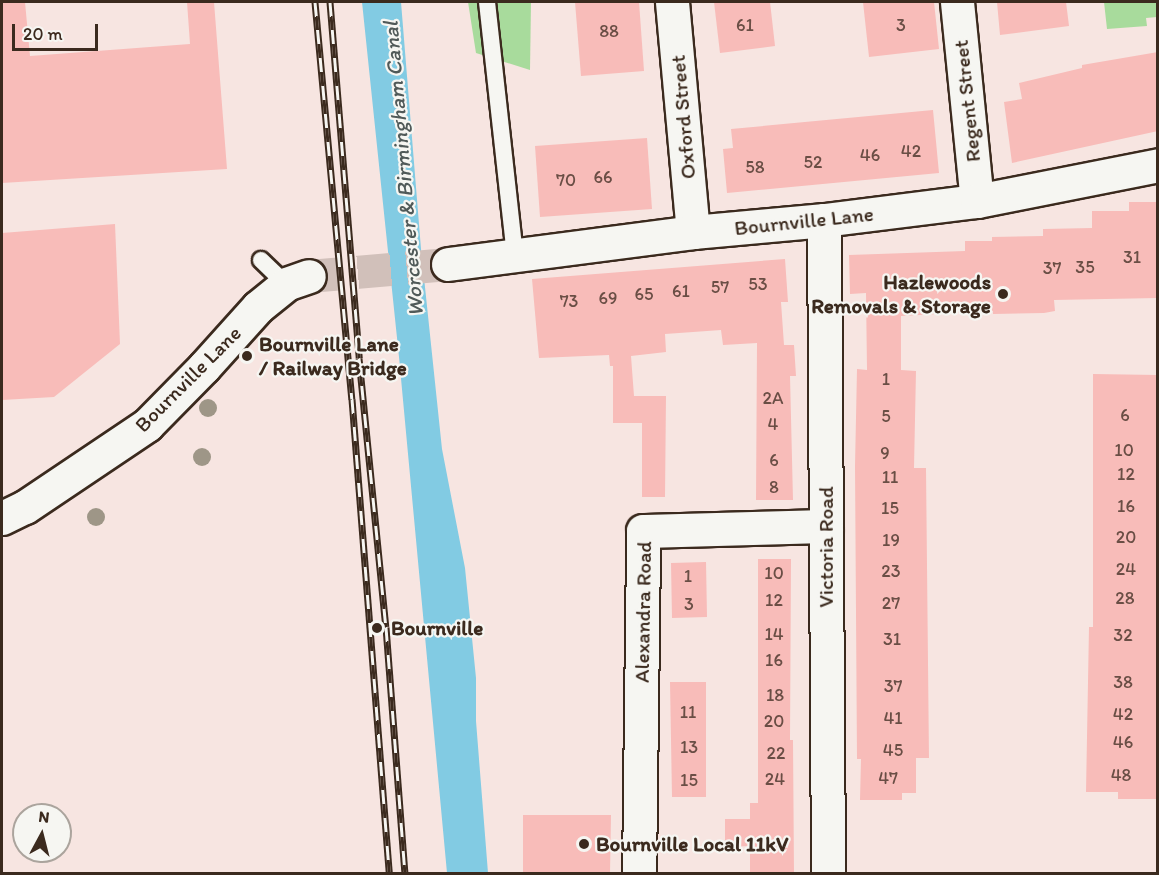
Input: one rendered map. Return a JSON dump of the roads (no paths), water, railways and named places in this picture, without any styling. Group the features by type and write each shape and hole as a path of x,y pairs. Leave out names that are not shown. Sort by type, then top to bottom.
{"street":[{"name":"Oxford Street","path":"672,2 693,232"},
{"name":"Regent Street","path":"957,2 977,201"},
{"name":"Bournville Lane","path":"448,264 693,232 824,220 977,201 1158,165"},
{"name":"Victoria Road","path":"824,220 828,873"},
{"name":"Bournville Lane","path":"2,518 25,507 147,425 258,307 298,280"},
{"name":"Alexandra Road","path":"639,873 643,531 826,526"}],"lane":[{"path":"487,2 515,257"},
{"path":"261,260 298,280"}],"water":[{"name":"Worcester & Birmingham Canal","path":"362,2 401,2 421,249 442,449 465,568 476,678 476,721 488,873 447,873 399,357"}],"tunnel":[{"path":"309,276 448,264"}],"railway":[{"path":"315,2 352,399 389,874"},
{"path":"330,2 359,358 386,627 405,874"}],"place":[{"name":"Hazlewoods Removals & Storage","path":"1003,294"},
{"name":"Bournville Lane / Railway Bridge","path":"247,356"},
{"name":"Bournville","path":"377,628"},
{"name":"Bournville Local 11kV","path":"584,844"}]}
